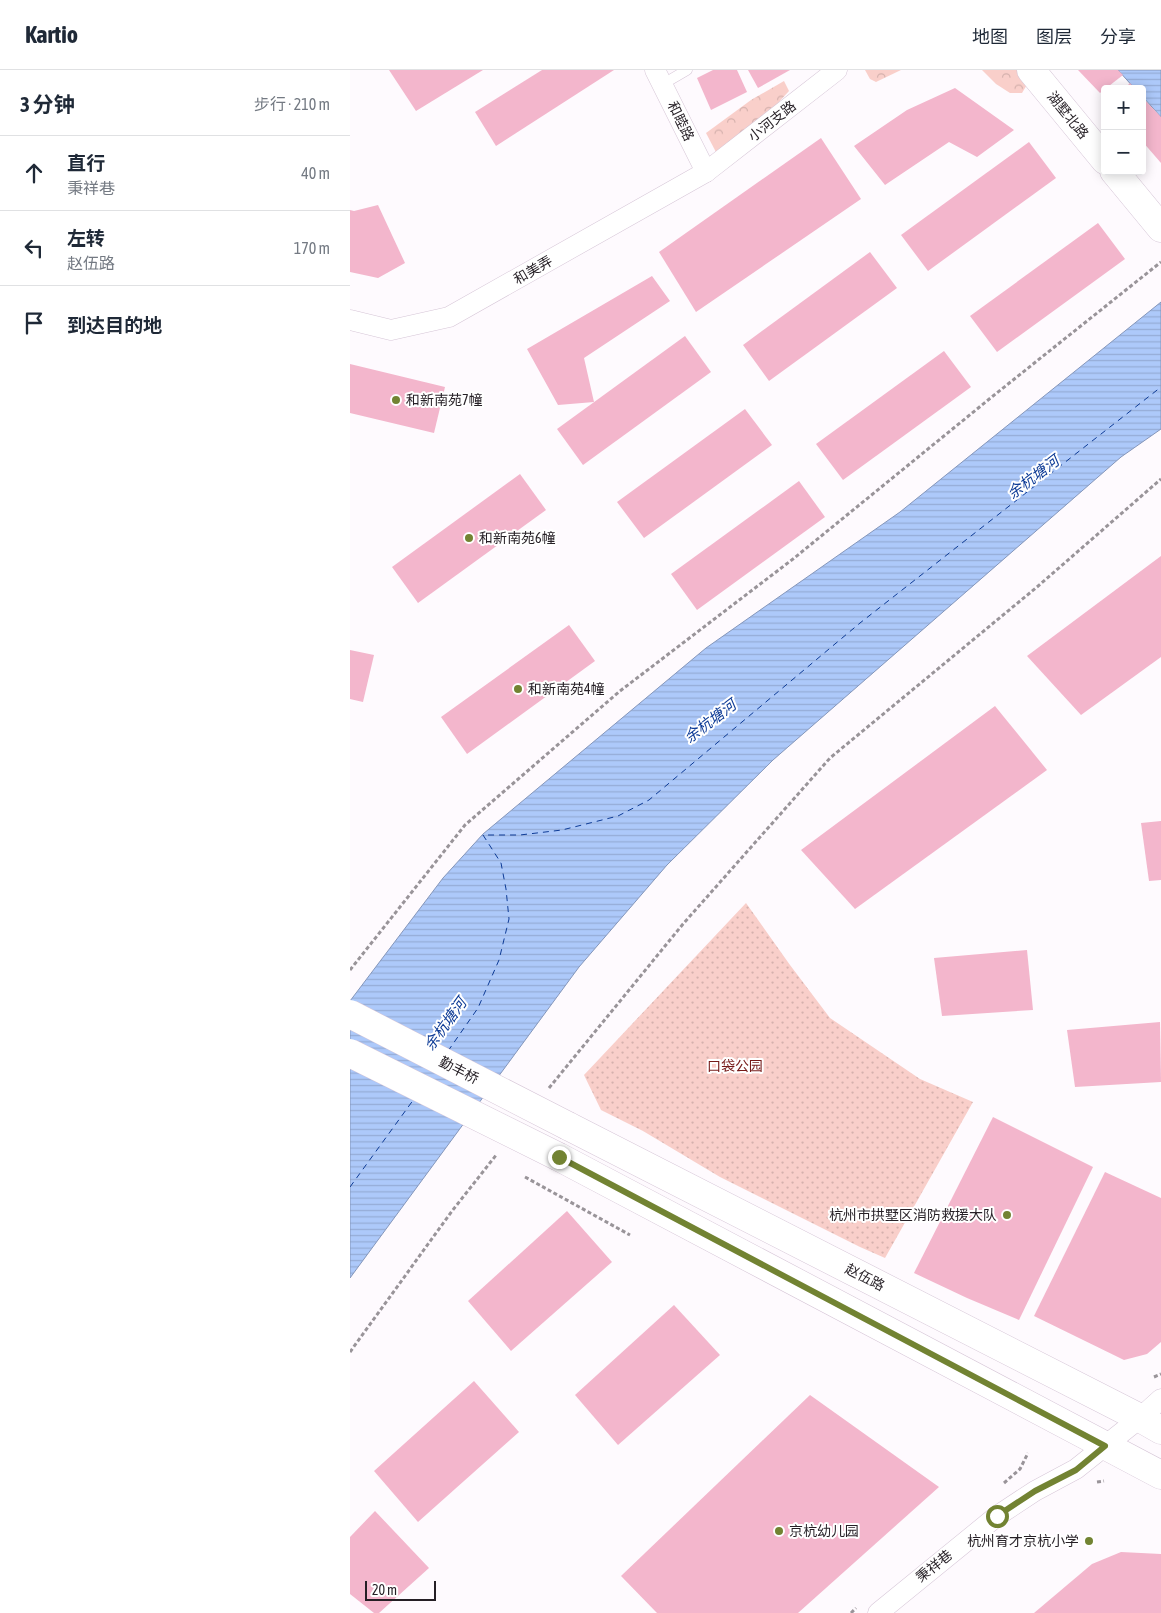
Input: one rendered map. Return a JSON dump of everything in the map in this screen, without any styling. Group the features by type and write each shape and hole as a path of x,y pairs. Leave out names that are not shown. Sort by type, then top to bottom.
{"main road":[{"name":"湖墅北路","path":"1032,70 1101,155"},
{"path":"1117,175 1161,228"},
{"name":"勤丰桥","path":"350,1014 568,1126"},
{"path":"350,1052 559,1157 1161,1475"},
{"name":"赵伍路","path":"568,1126 1151,1424"}],"street":[{"name":"小河支路","path":"706,172 837,70"},
{"name":"和睦路","path":"659,77 706,172"},
{"name":"和美弄","path":"350,320 391,330 449,318 706,172"},
{"name":"秉祥巷","path":"878,1613 997,1516 1035,1491 1076,1470 1105,1446 1151,1424 1161,1399"}],"lane":[{"path":"659,77 687,70"}],"path":[{"path":"350,970 465,825 620,691 793,559 1161,262"},
{"path":"546,1091 683,924 830,758 1037,587 1161,479"},
{"path":"350,1352 452,1211 499,1151"},
{"path":"525,1177 630,1235"}],"green space":[{"path":"865,70 901,70 876,82 870,79"},
{"path":"982,70 1017,70 1028,83 1022,93 1010,93 996,84"},
{"path":"784,81 789,91 758,125 718,156 706,133 751,100"},
{"name":"口袋公园","path":"746,903 830,1018 920,1079 973,1102 885,1258 720,1177 643,1131 601,1110 584,1075"}],"water":[{"path":"1118,70 1161,70 1161,117 1146,100 1146,85 1131,85"},
{"name":"余杭塘河","path":"1161,302 1161,429 1121,457 773,760 667,865 579,967 350,1278 350,1001 443,878 483,834 706,648 900,512"}],"building":[{"path":"389,70 483,70 416,111"},
{"path":"542,70 614,70 496,146 475,112"},
{"path":"713,70 737,70 747,92 711,110 697,78"},
{"path":"748,70 790,70 758,88"},
{"path":"1078,70 1118,70 1123,75 1110,85 1101,85 1100,93"},
{"path":"955,88 1014,130 977,157 949,142 885,185 854,146 907,110"},
{"path":"1146,101 1161,117 1161,163 1146,146"},
{"path":"821,138 861,199 696,312 659,252"},
{"path":"1029,142 1056,178 928,271 901,235"},
{"path":"378,205 405,263 378,278 350,272 350,210 354,211"},
{"path":"1098,223 1125,259 997,352 970,316"},
{"path":"870,252 897,288 769,381 743,345"},
{"path":"652,276 670,301 584,358 594,402 558,405 527,349"},
{"path":"685,336 711,372 583,465 557,429"},
{"path":"944,351 971,387 843,480 816,444"},
{"name":"和新南苑7幢","path":"350,364 445,387 434,433 350,413"},
{"path":"745,409 772,445 644,538 617,502"},
{"name":"和新南苑6幢","path":"520,474 546,510 418,603 392,567"},
{"path":"799,481 825,517 697,610 671,574"},
{"path":"1161,556 1161,657 1081,715 1027,656"},
{"name":"和新南苑4幢","path":"569,625 595,661 467,754 441,717"},
{"path":"350,650 374,655 363,702 350,699"},
{"path":"995,706 1047,770 855,909 801,850"},
{"path":"1161,821 1161,880 1149,881 1141,823"},
{"path":"1027,950 1033,1010 942,1016 934,958"},
{"path":"1160,1022 1161,1082 1075,1087 1067,1030"},
{"name":"杭州市拱墅区消防救援大队","path":"993,1117 1093,1167 1019,1320 914,1273"},
{"path":"1105,1172 1161,1198 1161,1342 1147,1354 1124,1360 1034,1316"},
{"path":"567,1211 612,1262 511,1351 468,1301"},
{"path":"674,1305 720,1355 618,1445 575,1395"},
{"path":"474,1381 519,1432 418,1522 374,1471"},
{"name":"京杭幼儿园","path":"810,1395 939,1487 798,1613 657,1613 621,1576"},
{"path":"375,1511 429,1568 379,1613 374,1613 350,1594 350,1537"},
{"path":"1121,1552 1161,1554 1161,1613 1034,1613 1092,1564"}],"ferry route":[{"path":"448,1051 478,1008 499,960 509,919 501,863 483,835 520,835 562,830 618,816 649,800 860,623 1161,387"},
{"path":"350,1187 414,1099"}],"place":[{"name":"和新南苑7幢","path":"396,400"},
{"name":"和新南苑6幢","path":"469,538"},
{"name":"和新南苑4幢","path":"518,689"},
{"name":"杭州市拱墅区消防救援大队","path":"1007,1215"},
{"name":"京杭幼儿园","path":"779,1531"},
{"name":"杭州育才京杭小学","path":"1089,1541"}],"route":[{"path":"559,1157 1105,1446 1076,1470 1035,1491 997,1516"}]}
